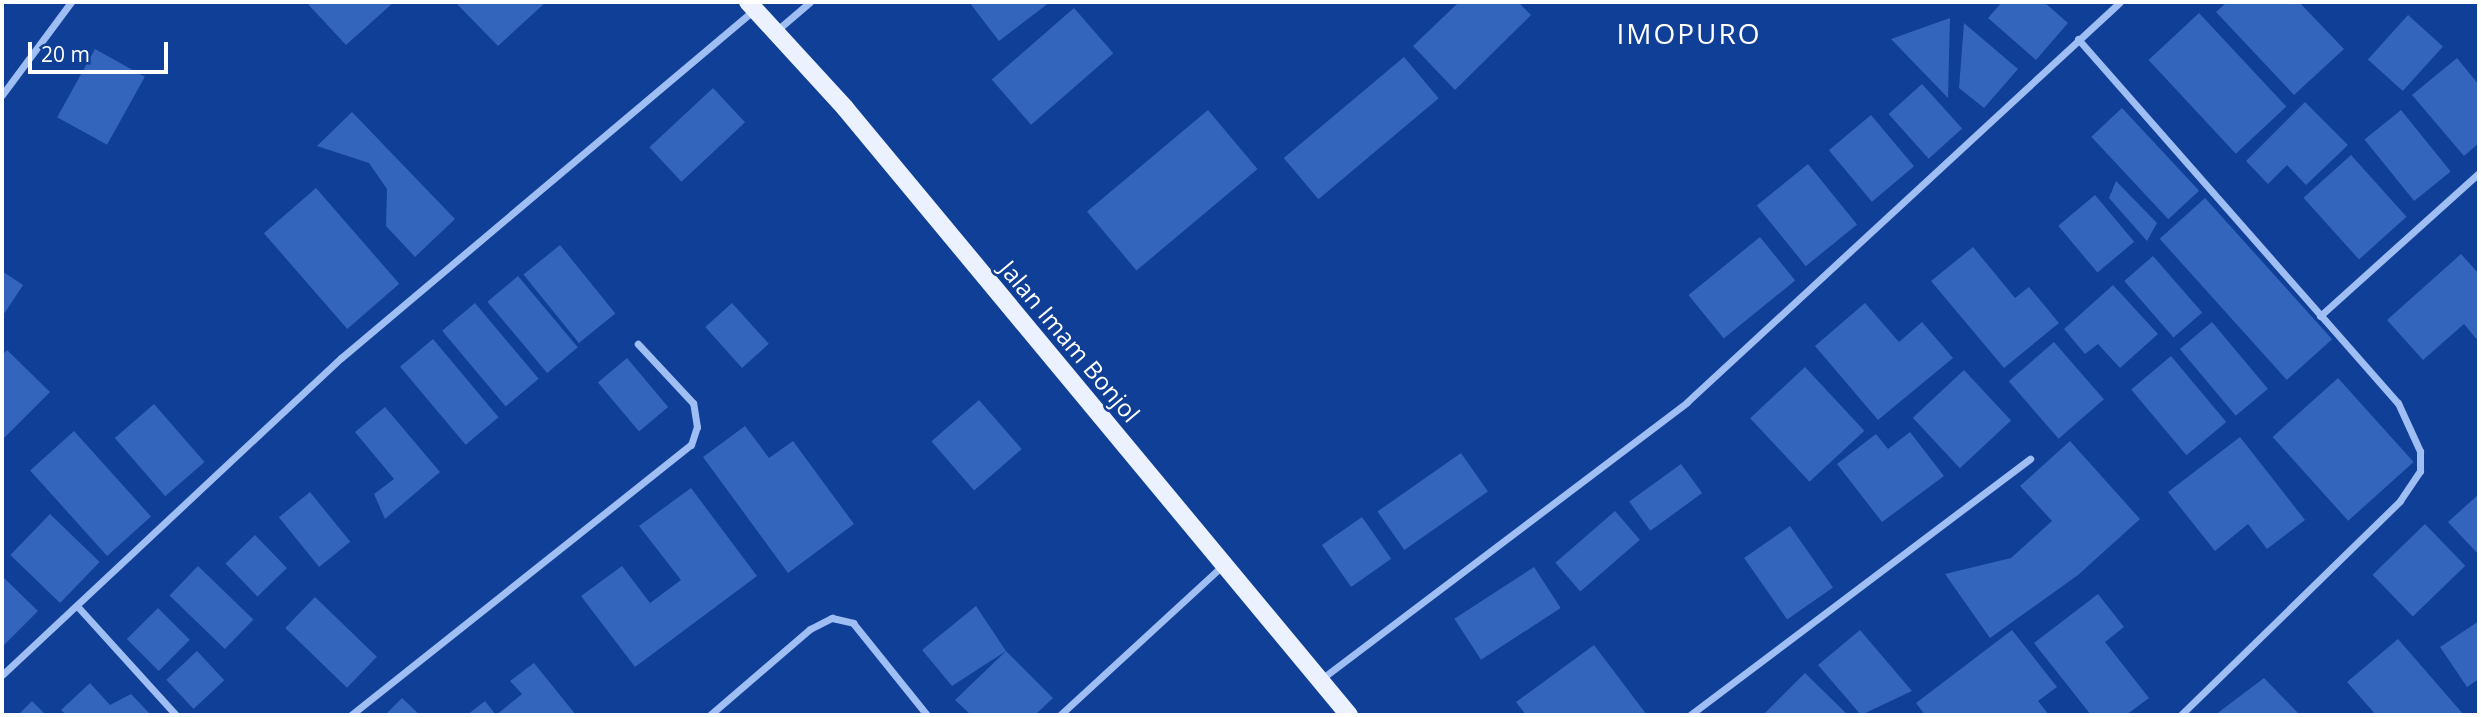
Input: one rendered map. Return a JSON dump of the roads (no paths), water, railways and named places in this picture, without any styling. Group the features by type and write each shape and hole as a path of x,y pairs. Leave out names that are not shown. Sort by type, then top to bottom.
{"main road":[{"name":"Jalan Imam Bonjol","path":"751,6 776,32 1349,715"}],"street":[{"path":"2,95 71,2"},
{"path":"776,32 810,2"},
{"path":"1320,681 1687,402 2120,2"},
{"path":"2,675 78,607 341,358 751,6"},
{"path":"2078,39 2414,427 2420,471 2400,501 2181,715"},
{"path":"2320,317 2479,173"},
{"path":"351,715 691,444 698,412 693,403 638,344"},
{"path":"1690,715 2030,458"},
{"path":"1060,715 1223,564"},
{"path":"78,607 176,715"},
{"path":"710,715 810,628 832,618 853,623 927,715"}],"district":[{"name":"IMOPURO","path":"1689,33"}]}
